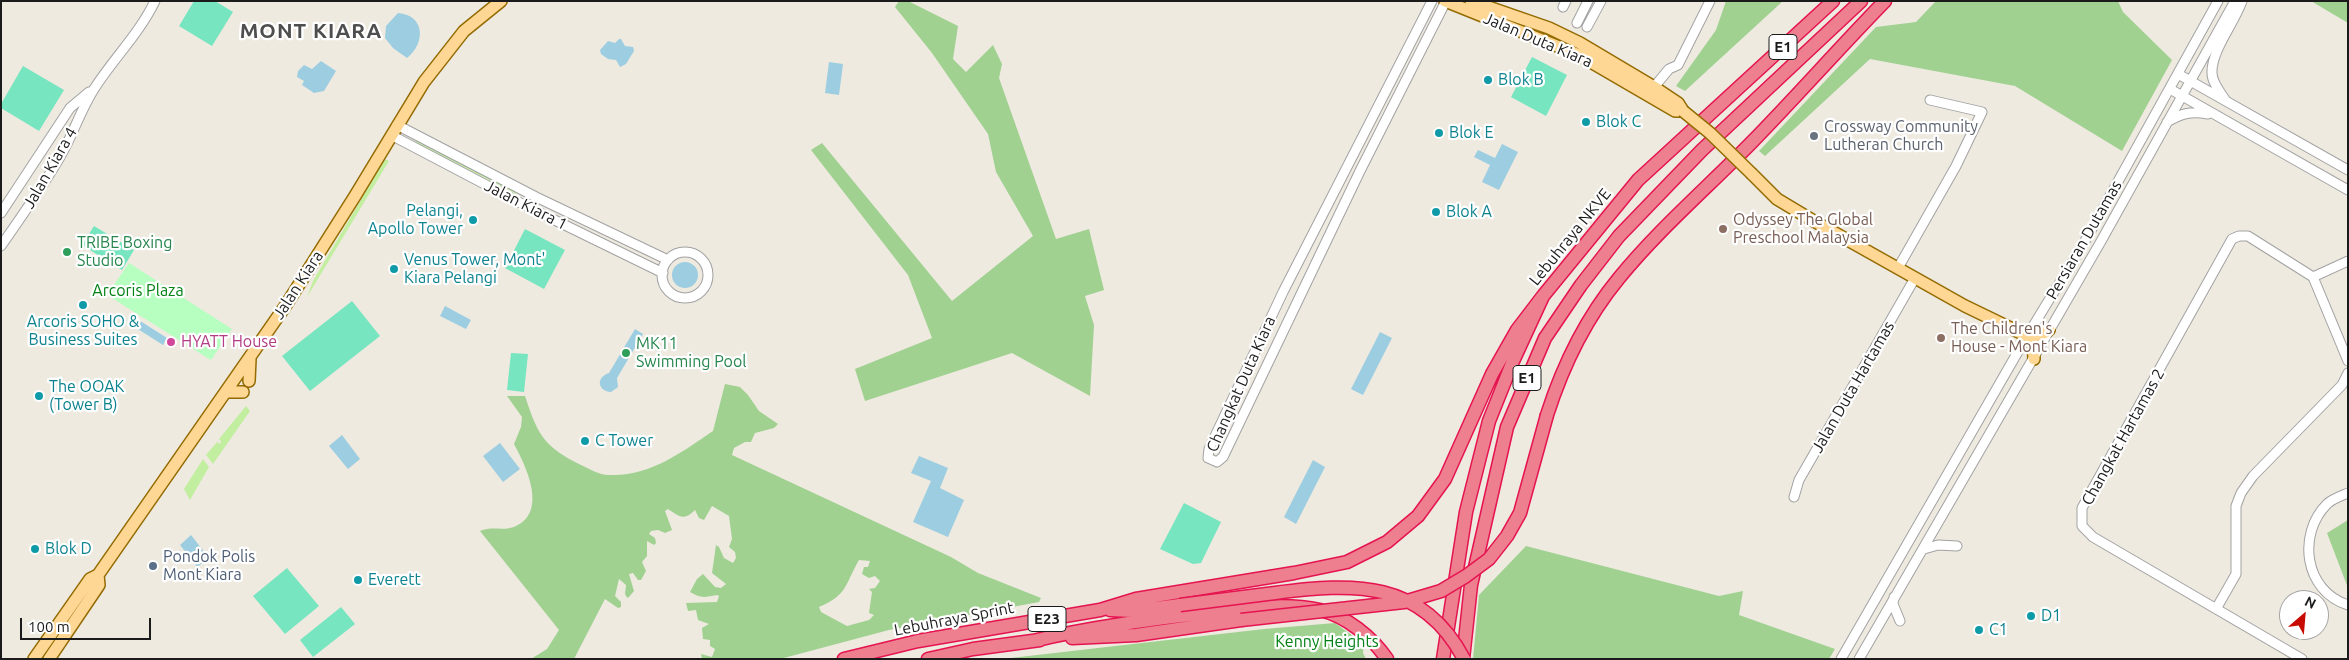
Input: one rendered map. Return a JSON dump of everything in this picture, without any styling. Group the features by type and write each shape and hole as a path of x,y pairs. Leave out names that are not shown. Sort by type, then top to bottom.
{"highway":[{"name":"Lebuhraya NKVE","path":"1443,659 1466,512 1489,421 1513,361 1543,296 1638,180 1833,1"},
{"name":"E1","path":"1463,659 1471,585 1507,427 1542,346 1576,292 1613,244 1702,150 1861,1"},
{"path":"1033,641 1136,635 1241,620 1404,602 1441,591 1489,559 1507,536 1520,513 1529,486 1547,414 1558,380 1573,347 1618,279 1647,246 1811,81 1885,1"},
{"path":"1100,610 1136,598 1294,573 1347,562 1387,542 1418,516 1445,480 1492,374 1517,330 1543,296"},
{"path":"1100,610 1133,611 1316,587 1347,586 1375,589 1411,602 1432,616 1456,643 1463,659"},
{"path":"1033,641 1074,631 1179,616 1270,606 1297,606 1322,611 1343,619 1379,647 1387,659"},
{"name":"Lebuhraya Sprint","path":"844,659 918,641 1100,610"},
{"name":"Lebuhraya Sprint","path":"928,659 973,649 1033,641"}],"main road":[{"name":"Jalan Kiara","path":"34,659 90,579 98,575 250,357 355,196 424,82 464,31 501,1"},
{"name":"Jalan Duta Kiara","path":"1445,1 1573,46 1654,87 1678,103 1683,111 1710,133 1777,199 1900,265 1915,278 2027,336"},
{"name":"Jalan Duta Kiara","path":"1471,1 1549,28 1573,46 1674,111 1683,111"},
{"path":"2034,359 2032,343 2027,336 2042,334 2049,330"},
{"path":"226,392 246,386 250,357"},
{"name":"Jalan Kiara","path":"49,659 98,585 98,575"}],"street":[{"name":"Jalan Kiara 4","path":"1,246 60,157 80,113 95,87 138,29 154,1"},
{"name":"Changkat Duta Kiara","path":"1432,1 1279,299 1209,449 1208,458 1210,461 1217,462 1224,457 1360,171 1445,1"},
{"path":"1578,22 1588,1"},
{"path":"1587,27 1601,1"},
{"path":"1654,87 1669,69 1678,65 1710,1"},
{"name":"Persiaran Dutamas","path":"1842,659 2027,336 2085,241 2218,1"},
{"name":"Persiaran Dutamas","path":"1859,659 1894,596 1924,549 2034,359 2235,1"},
{"path":"2227,102 2216,85 2212,73 2220,47 2242,1"},
{"path":"2178,74 2348,170"},
{"name":"Jalan Kiara 4","path":"1,213 46,148 70,108 95,87"},
{"path":"2170,89 2348,190"},
{"path":"1900,265 1956,166 1982,112 1930,100"},
{"path":"2166,123 2181,114 2195,112 2218,116"},
{"name":"Jalan Kiara 1","path":"394,130 668,260"},
{"name":"Jalan Kiara 1","path":"394,130 530,208 662,273"},
{"path":"46,148 60,157"},
{"name":"Changkat Hartamas 2","path":"2302,659 2093,537 2082,526 2082,508 2232,239 2239,236 2248,236 2313,277"},
{"path":"688,252 701,259 708,272 705,287 693,297 677,296 666,287 662,273 668,260 680,253 688,252"},
{"path":"2348,261 2313,277 2348,361"},
{"name":"Jalan Duta Hartamas","path":"1794,497 1799,480 1915,278"},
{"path":"2216,609 2236,574 2236,506 2241,493 2253,476 2342,385 2348,373"},
{"path":"2348,493 2329,502 2316,518 2309,536 2307,550 2312,574 2323,590 2338,602 2348,605"},
{"path":"1924,549 1938,545 1957,546"},
{"path":"1894,596 1893,604 1900,621"}],"green space":[{"path":"194,1 215,1 233,12 212,46 179,26"},
{"path":"899,1 908,1 958,26 953,59 966,72 993,45 1002,64 999,78 1056,239 1089,229 1104,290 1085,296 1094,325 1090,396 1012,353 865,401 855,369 932,338 908,275 811,150 822,143 952,301 1033,236 996,172 988,134 932,53 895,7"},
{"path":"1726,1 1783,1 1685,91 1676,86 1716,30"},
{"path":"1936,1 2118,1 2123,12 2172,60 2122,151 2015,86 1870,59 1765,156 1759,151 1876,27 1916,22"},
{"path":"2311,1 2348,1 2348,23"},
{"path":"1532,57 1567,75 1546,116 1511,97"},
{"path":"23,66 64,90 39,131 1,108 1,104"},
{"path":"417,138 518,189 516,194 415,142"},
{"path":"385,159 389,161 307,297 313,281"},
{"path":"94,226 134,250 122,270 82,245"},
{"path":"525,229 565,250 544,289 505,268"},
{"name":"Arcoris Plaza","path":"129,263 232,329 211,360 107,295"},
{"path":"352,301 380,336 310,391 282,356"},
{"path":"511,353 528,354 524,392 507,390"},
{"path":"725,384 740,387 759,411 778,424 774,428 755,433 751,442 745,442 734,448 732,455 951,557 978,573 1041,598 1039,602 889,630 780,659 702,659 701,654 712,657 715,649 710,646 710,640 703,639 702,628 709,624 698,620 696,610 688,611 686,603 717,602 719,596 717,595 704,597 690,592 697,579 703,574 715,587 721,588 726,584 712,573 716,545 719,547 724,558 733,563 736,558 735,552 729,547 732,539 729,516 712,506 704,520 699,518 695,510 688,516 682,517 668,509 665,511 672,530 665,533 658,530 651,531 649,534 655,538 656,543 654,545 647,541 647,556 642,562 646,571 641,580 638,580 633,573 629,574 634,591 628,598 625,594 626,585 619,579 615,596 621,602 621,607 618,608 605,599 574,659 531,659 547,649 559,630 480,531 514,527 525,520 533,500 529,476 514,444 521,427 522,417 507,396 525,396 537,428 548,443 577,463 605,475 624,475 638,472 664,462 713,431","holes":["859,560 870,561 868,567 864,567 862,574 869,578 875,576 880,581 875,588 869,589 872,592 869,613 874,615 869,620 847,626 821,612 819,607 836,598 845,588"]},
{"path":"246,406 250,411 213,464 206,455 217,442 220,444 221,441 219,439"},
{"path":"203,459 209,467 190,500 184,489"},
{"path":"1184,503 1221,522 1201,563 1193,564 1160,549"},
{"path":"2348,520 2348,588 2327,533"},
{"path":"1526,546 1719,596 1743,591 1739,615 1835,649 1829,659 1473,659 1479,595"},
{"path":"287,568 319,606 285,634 253,596"},
{"path":"341,607 355,624 313,657 300,640"},
{"name":"Kenny Heights","path":"1335,623 1364,644 1363,653 1366,659 1002,659 1264,629"}],"water":[{"path":"398,13 413,19 418,24 420,31 417,45 407,58 393,48 385,38 386,26"},
{"path":"621,39 625,46 633,47 634,51 626,64 620,67 616,60 608,59 601,54 600,50 608,41 615,43"},
{"path":"321,61 336,71 324,91 314,93 302,85 304,81 297,77 298,71 304,65 312,69"},
{"path":"829,62 843,64 839,95 825,93"},
{"path":"1502,144 1518,152 1499,190 1482,182 1490,165 1474,157 1478,150 1495,158"},
{"path":"685,262 694,266 698,275 694,284 685,288 676,284 672,275 676,266"},
{"path":"445,306 471,320 466,329 440,316"},
{"path":"134,317 167,338 163,345 130,324"},
{"name":"MK11 Swimming Pool","path":"635,329 643,334 617,378 618,387 611,392 606,391 601,387 600,381 609,373"},
{"path":"1380,332 1392,338 1363,395 1351,389"},
{"path":"342,435 360,459 348,469 329,446"},
{"path":"500,443 520,469 503,482 483,456"},
{"path":"919,456 948,468 940,488 964,500 948,537 913,522 931,481 911,473"},
{"path":"1313,460 1325,467 1296,524 1284,517"},
{"path":"191,535 209,558 197,567 180,545"}],"place":[{"name":"Blok B","path":"1488,80"},
{"name":"Blok C","path":"1586,122"},
{"name":"Blok E","path":"1439,133"},
{"name":"Crossway Community Lutheran Church","path":"1814,136"},
{"name":"Blok A","path":"1436,212"},
{"name":"Pelangi, Apollo Tower","path":"473,220"},
{"name":"Odyssey The Global Preschool Malaysia","path":"1723,229"},
{"name":"TRIBE Boxing Studio","path":"67,252"},
{"name":"Venus Tower, Mont' Kiara Pelangi","path":"394,269"},
{"name":"Arcoris SOHO & Business Suites","path":"83,305"},
{"name":"The Children's House - Mont Kiara","path":"1941,338"},
{"name":"HYATT House","path":"171,342"},
{"name":"MK11 Swimming Pool","path":"626,353"},
{"name":"The OOAK (Tower B)","path":"39,396"},
{"name":"C Tower","path":"585,441"},
{"name":"Blok D","path":"35,549"},
{"name":"Pondok Polis Mont Kiara","path":"153,566"},
{"name":"Everett","path":"358,580"},
{"name":"D1","path":"2031,616"},
{"name":"C1","path":"1979,630"}],"district":[{"name":"MONT KIARA","path":"311,31"}]}
